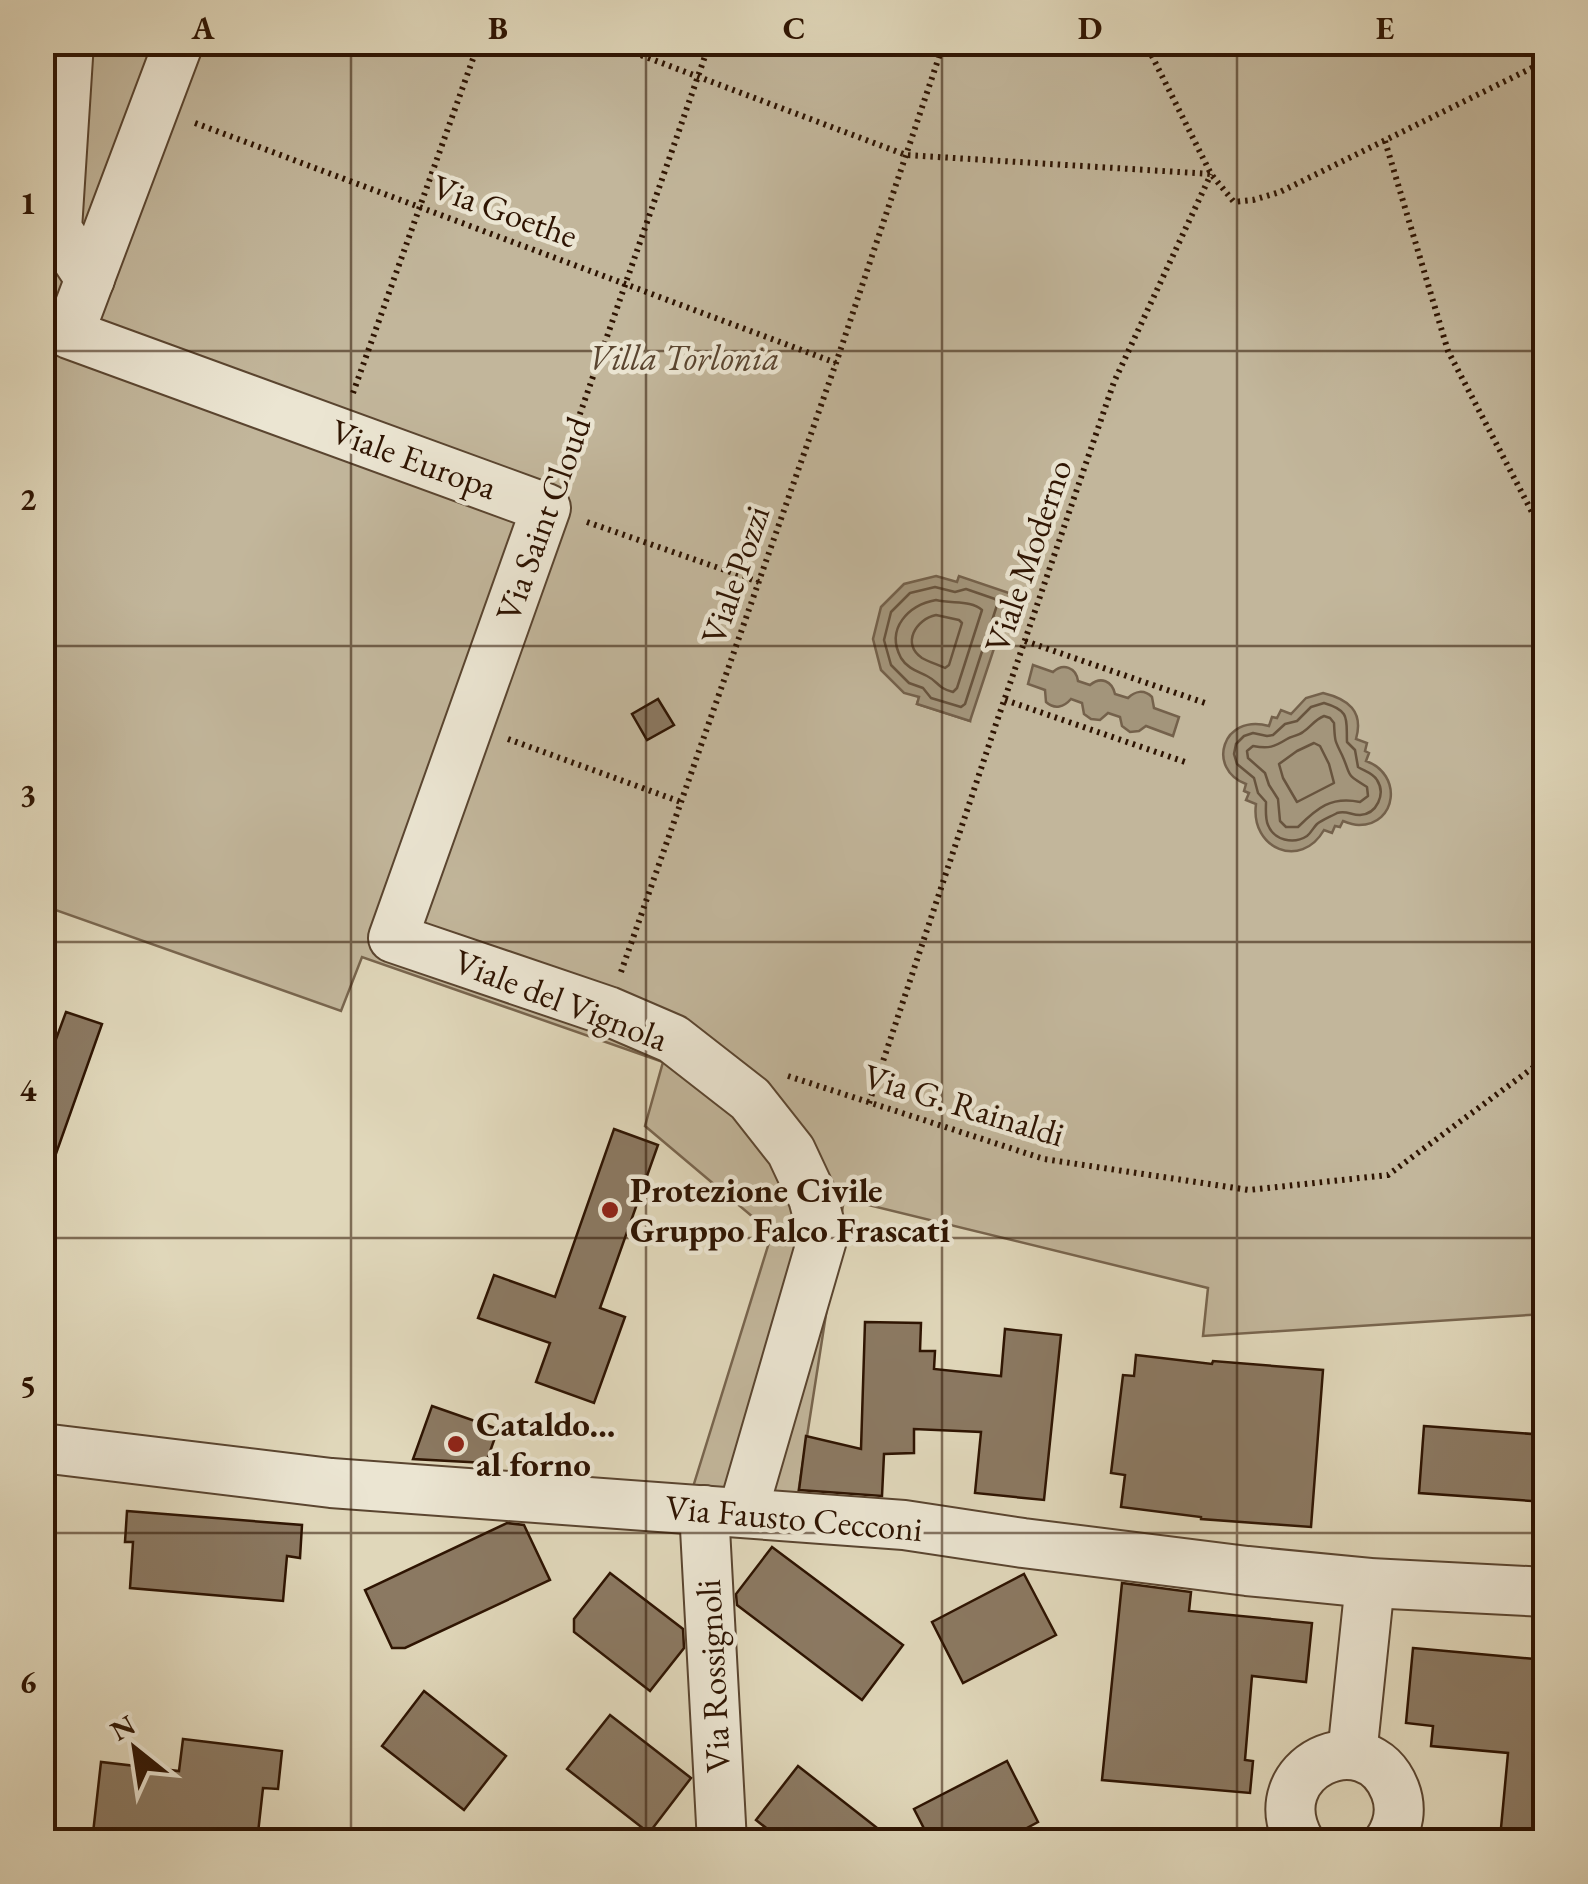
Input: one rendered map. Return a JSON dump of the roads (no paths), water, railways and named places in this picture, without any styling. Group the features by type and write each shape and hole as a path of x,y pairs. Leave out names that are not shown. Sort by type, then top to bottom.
{"street":[{"path":"69,42 58,229 90,279"},
{"path":"90,279 179,42"},
{"name":"Viale Europa","path":"90,279 69,334 546,508"},
{"name":"Via Saint Cloud","path":"393,938 546,508"},
{"name":"Viale del Vignola","path":"393,938 608,1011 672,1039 750,1099 791,1151 813,1198 823,1236 724,1511"},
{"name":"Via Fausto Cecconi","path":"42,1448 330,1482 904,1525 1247,1571 1370,1583 1546,1592"},
{"name":"Via Rossignoli","path":"722,1842 724,1511"},
{"path":"1352,1755 1370,1583"},
{"path":"1300,1842 1292,1828 1292,1792 1316,1763 1333,1756 1352,1755 1368,1760 1393,1784 1398,1818 1388,1842"}],"water":[{"path":"936,576 957,582 959,576 1012,594 970,721 917,704 919,697 904,693 881,670 873,639 881,607 904,584"},
{"path":"1033,665 1053,672 1068,668 1075,672 1078,681 1090,685 1106,681 1115,694 1128,698 1137,692 1146,693 1152,697 1154,708 1179,717 1173,736 1146,726 1130,732 1122,726 1120,717 1108,713 1100,720 1091,719 1084,714 1082,703 1071,699 1059,706 1049,704 1045,690 1028,684"},
{"path":"1323,693 1347,703 1356,714 1356,739 1367,743 1366,761 1386,776 1391,798 1388,808 1372,823 1357,825 1343,821 1332,833 1324,830 1303,849 1279,849 1261,833 1256,804 1246,800 1246,784 1226,767 1225,744 1240,727 1269,726 1281,710 1291,714 1306,698"}],"place":[{"name":"Protezione Civile Gruppo Falco Frascati","path":"610,1210"},
{"name":"Cataldo... al forno","path":"456,1444"}],"park label":[{"name":"Villa Torlonia","path":"684,358"}]}
